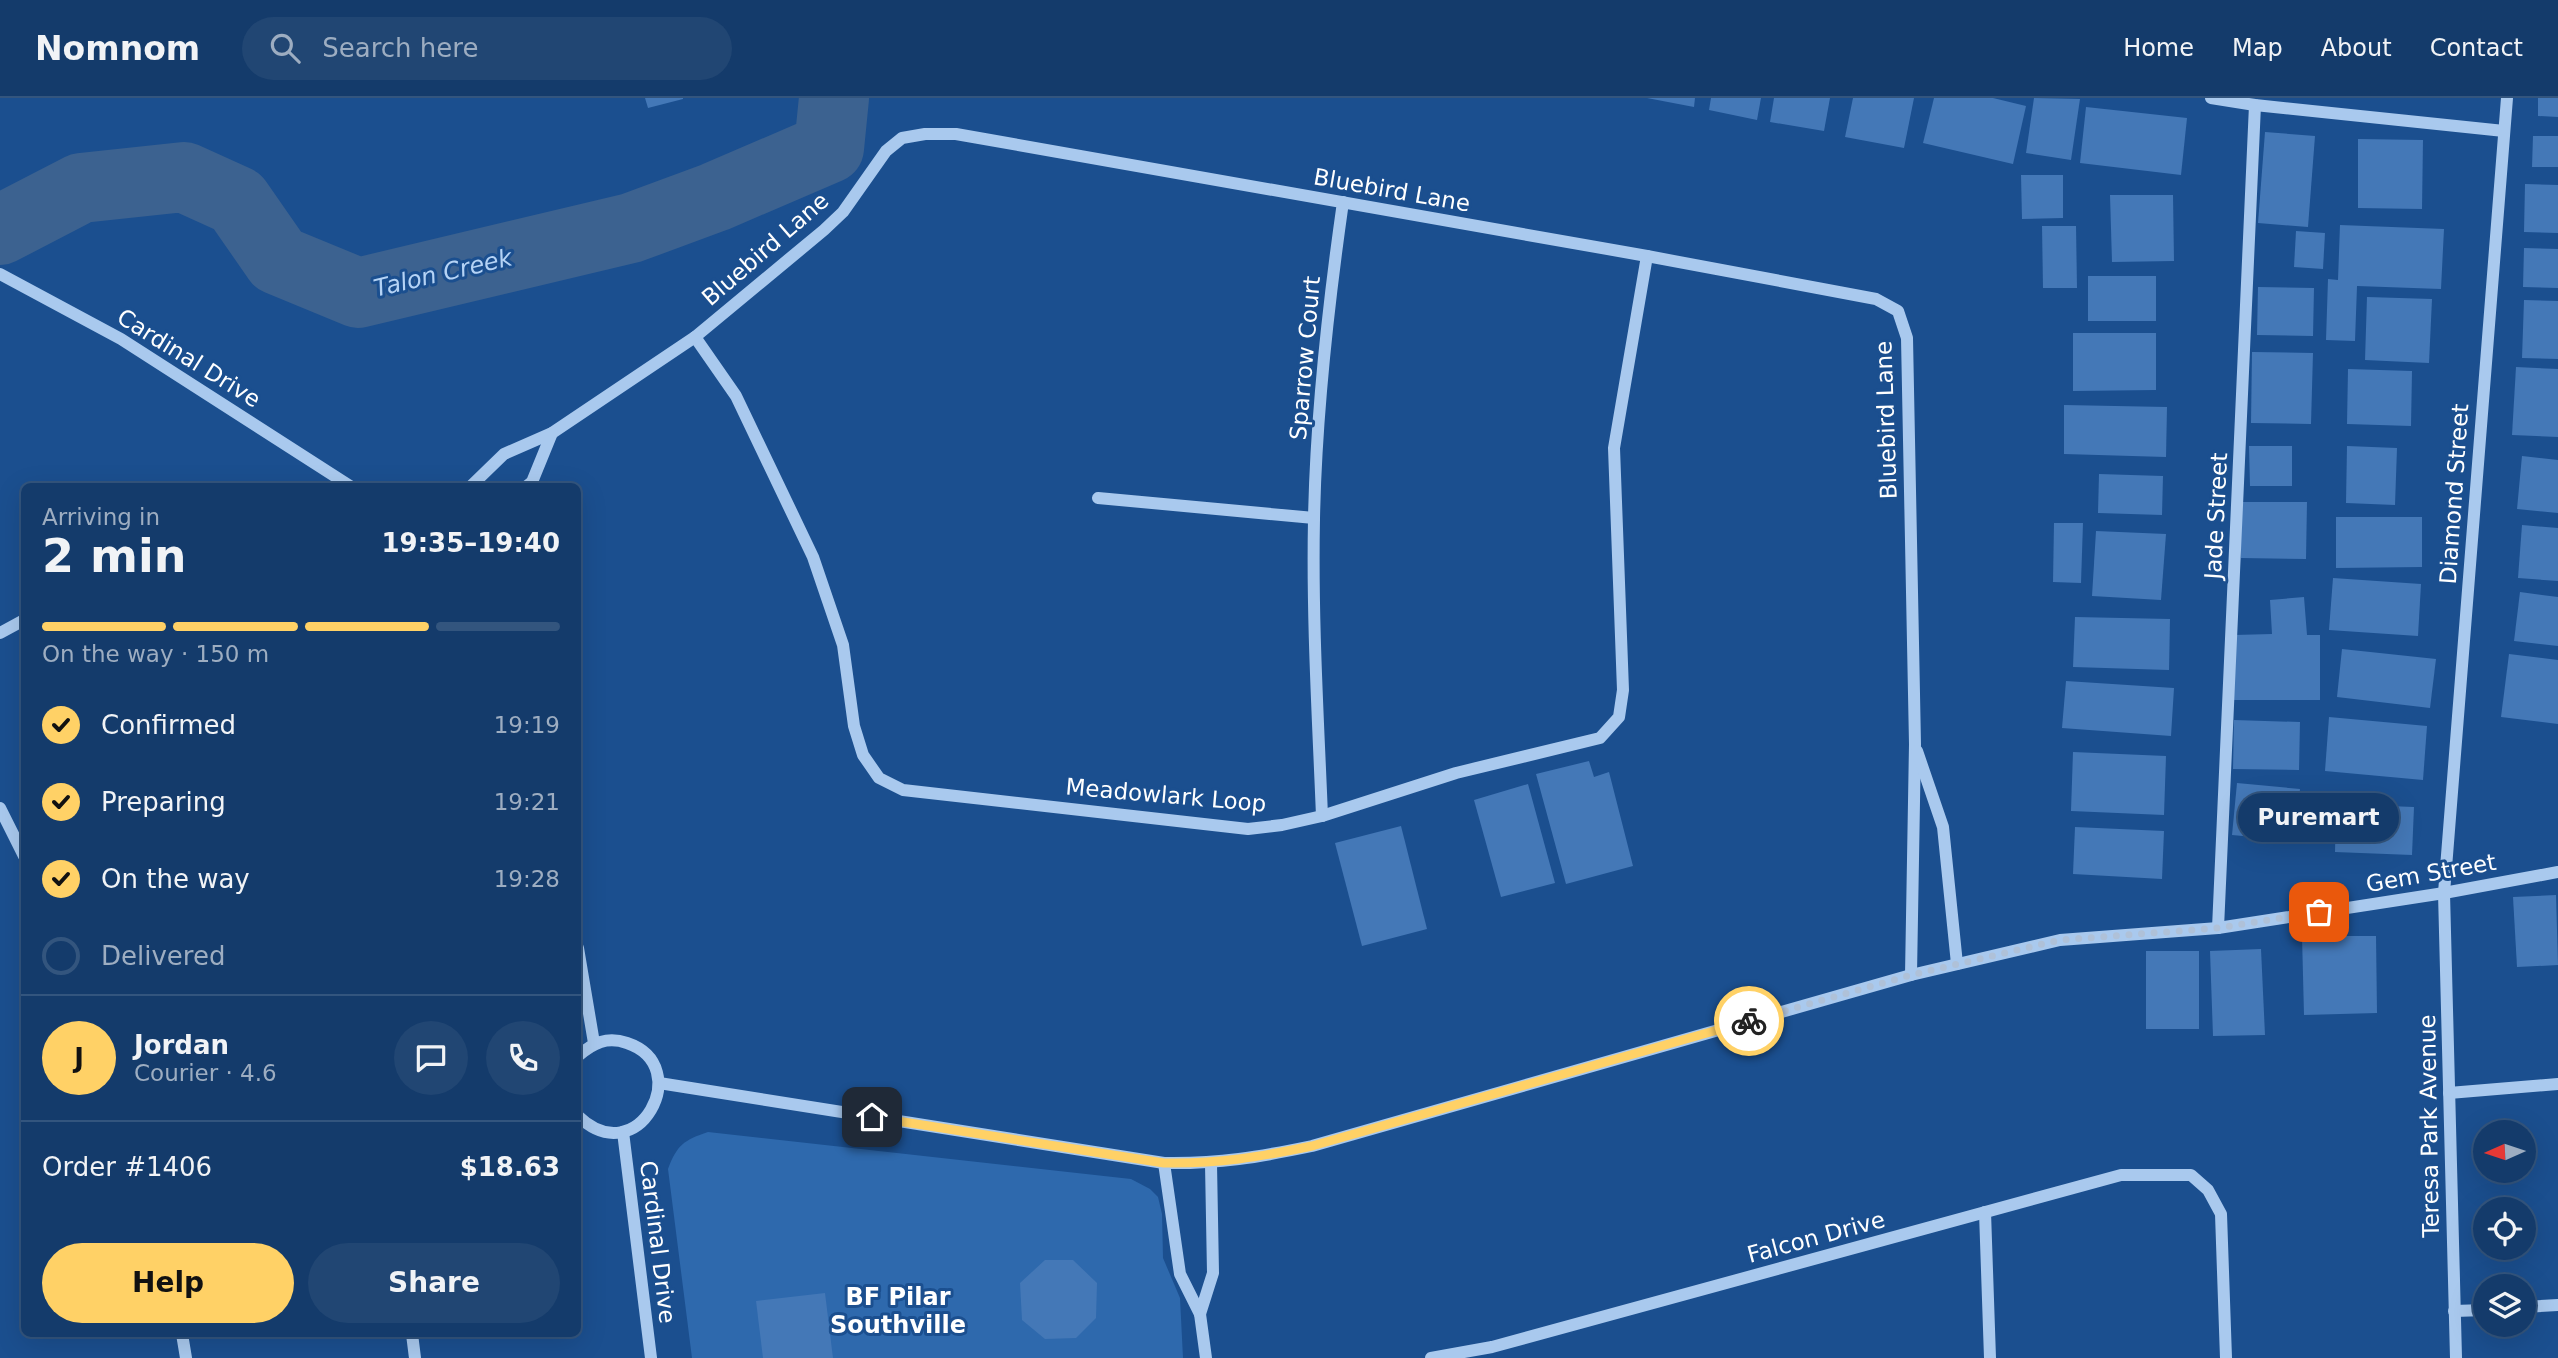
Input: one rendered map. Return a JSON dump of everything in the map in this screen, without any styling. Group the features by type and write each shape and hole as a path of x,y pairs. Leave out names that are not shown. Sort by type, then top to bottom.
{"street":[{"path":"2211,98 2504,131"},
{"name":"Diamond Street","path":"2444,893 2507,98"},
{"name":"Jade Street","path":"2218,928 2256,105"},
{"name":"Bluebird Lane","path":"474,483 504,454 552,433 695,337 824,230 842,212 886,151 902,138 925,134 957,134 1877,299 1898,312 1907,338 1915,744 1911,975"},
{"name":"Sparrow Court","path":"1322,816 1314,518 1320,399 1330,294 1343,202"},
{"name":"Meadowlark Loop","path":"695,337 736,396 813,557 842,645 854,726 863,755 879,778 903,790 1248,828 1282,825 1322,816 1456,773 1600,738 1619,717 1623,690 1615,448 1647,256"},
{"name":"Cardinal Drive","path":"3,275 121,339 345,483"},
{"path":"531,483 552,433"},
{"path":"1098,498 1314,518"},
{"path":"0,633 21,622"},
{"name":"Bluebird Lane","path":"1915,744 1943,827 1957,964"},
{"path":"0,808 21,850"},
{"name":"Gem Street","path":"659,1083 1164,1163 1211,1164 1312,1146 1911,975 2060,940 2218,928 2444,893 2558,872"},
{"name":"Teresa Park Avenue","path":"2444,893 2456,1358"},
{"path":"581,966 594,1043"},
{"path":"581,1054 594,1043 616,1039 637,1046 652,1062 659,1083 655,1105 642,1122 623,1132 604,1132 587,1125 581,1119"},
{"path":"2449,1093 2558,1084"},
{"name":"Cardinal Drive","path":"623,1132 651,1358"},
{"path":"1164,1163 1180,1274 1200,1314 1206,1358"},
{"path":"1200,1314 1213,1273 1211,1164"},
{"name":"Falcon Drive","path":"1431,1358 1492,1347 2121,1175 2191,1175 2208,1190 2221,1214 2226,1358"},
{"path":"1985,1212 1990,1358"},
{"path":"2536,1306 2558,1305"},
{"path":"2454,1311 2473,1310"},
{"path":"182,1337 186,1358"},
{"path":"412,1337 415,1358"}],"shaded area":[{"path":"708,1132 1131,1179 1150,1189 1158,1197 1162,1214 1163,1258 1180,1298 1183,1358 692,1358 668,1169 682,1144"}],"building":[{"path":"645,98 683,98 683,99 648,108"},
{"path":"1647,98 1695,98 1694,107"},
{"path":"1711,98 1761,98 1757,120 1709,110"},
{"path":"1774,98 1830,98 1824,131 1770,122"},
{"path":"1853,98 1914,98 1904,148 1845,137"},
{"path":"1934,98 1993,98 2026,106 2013,164 1923,143"},
{"path":"2034,98 2080,99 2071,160 2026,153"},
{"path":"2538,98 2558,98 2558,117 2538,116"},
{"path":"2086,107 2187,118 2181,175 2080,163"},
{"path":"2265,132 2315,136 2308,227 2258,223"},
{"path":"2533,136 2558,136 2558,167 2532,167"},
{"path":"2358,139 2423,140 2422,209 2358,208"},
{"path":"2021,175 2063,175 2063,218 2022,219"},
{"path":"2525,184 2558,185 2558,233 2524,232"},
{"path":"2110,195 2173,195 2174,261 2112,262"},
{"path":"2340,225 2444,229 2441,289 2357,286 2355,341 2326,340 2328,279 2338,280"},
{"path":"2042,226 2076,226 2077,288 2043,288"},
{"path":"2296,231 2325,233 2323,269 2294,267"},
{"path":"2524,248 2558,249 2558,288 2523,287"},
{"path":"2088,276 2156,276 2156,321 2088,321"},
{"path":"2258,287 2314,288 2313,336 2257,335"},
{"path":"2367,297 2432,299 2429,363 2365,360"},
{"path":"2524,300 2558,301 2558,359 2522,358"},
{"path":"2073,333 2156,333 2156,390 2073,391"},
{"path":"2252,352 2313,353 2311,424 2251,423"},
{"path":"2516,367 2558,369 2558,437 2512,435"},
{"path":"2348,369 2412,371 2411,426 2347,424"},
{"path":"2064,405 2167,407 2166,457 2064,454"},
{"path":"2249,446 2292,446 2292,486 2250,486"},
{"path":"2347,446 2397,448 2395,505 2346,503"},
{"path":"2522,456 2558,460 2558,513 2517,509"},
{"path":"2099,474 2163,476 2162,515 2098,513"},
{"path":"2241,502 2307,502 2306,559 2241,558"},
{"path":"2336,517 2422,517 2422,567 2336,568"},
{"path":"2054,523 2083,523 2081,583 2053,582"},
{"path":"2522,525 2558,528 2558,581 2518,578"},
{"path":"2096,531 2166,534 2161,600 2092,596"},
{"path":"2333,578 2421,584 2418,636 2329,630"},
{"path":"2520,592 2558,597 2558,646 2514,641"},
{"path":"2304,597 2307,635 2320,635 2320,700 2234,700 2234,635 2272,634 2270,600"},
{"path":"2075,617 2170,619 2169,670 2073,667"},
{"path":"2342,649 2436,659 2430,708 2337,697"},
{"path":"2509,654 2558,660 2558,724 2501,717"},
{"path":"2066,681 2174,688 2171,736 2062,728"},
{"path":"2329,717 2427,726 2423,780 2325,771"},
{"path":"2234,720 2300,722 2299,770 2233,769"},
{"path":"2073,752 2166,756 2164,815 2071,811"},
{"path":"1589,761 1594,777 1609,772 1633,866 1566,884 1536,774"},
{"path":"2237,783 2300,789 2295,841 2232,835"},
{"path":"1528,784 1555,883 1501,897 1474,800"},
{"path":"2336,804 2414,807 2412,855 2335,852"},
{"path":"1401,826 1427,929 1362,946 1335,843"},
{"path":"2075,827 2164,831 2162,879 2073,874"},
{"path":"2556,895 2558,965 2517,967 2513,897"},
{"path":"2302,936 2376,936 2377,1013 2304,1015"},
{"path":"2261,949 2265,1035 2213,1036 2210,951"},
{"path":"2146,951 2199,951 2199,1029 2146,1029"},
{"path":"1045,1260 1073,1260 1097,1283 1096,1318 1076,1338 1045,1339 1022,1320 1020,1283"},
{"path":"825,1293 833,1358 763,1358 756,1301"}],"waterway":[{"name":"Talon Creek","path":"0,230 81,188 184,177 237,201 278,260 358,293 631,228 715,197 829,148 834,98"}],"way so far":[{"path":"1749,1021 1911,975 2060,940 2218,928 2319,912"}],"place":[{"name":"Puremart","path":"2319,912"}],"district":[{"name":"BF Pilar Southville","path":"898,1311"}],"route":[{"path":"872,1117 1164,1163 1211,1164 1312,1146 1749,1021"}]}
